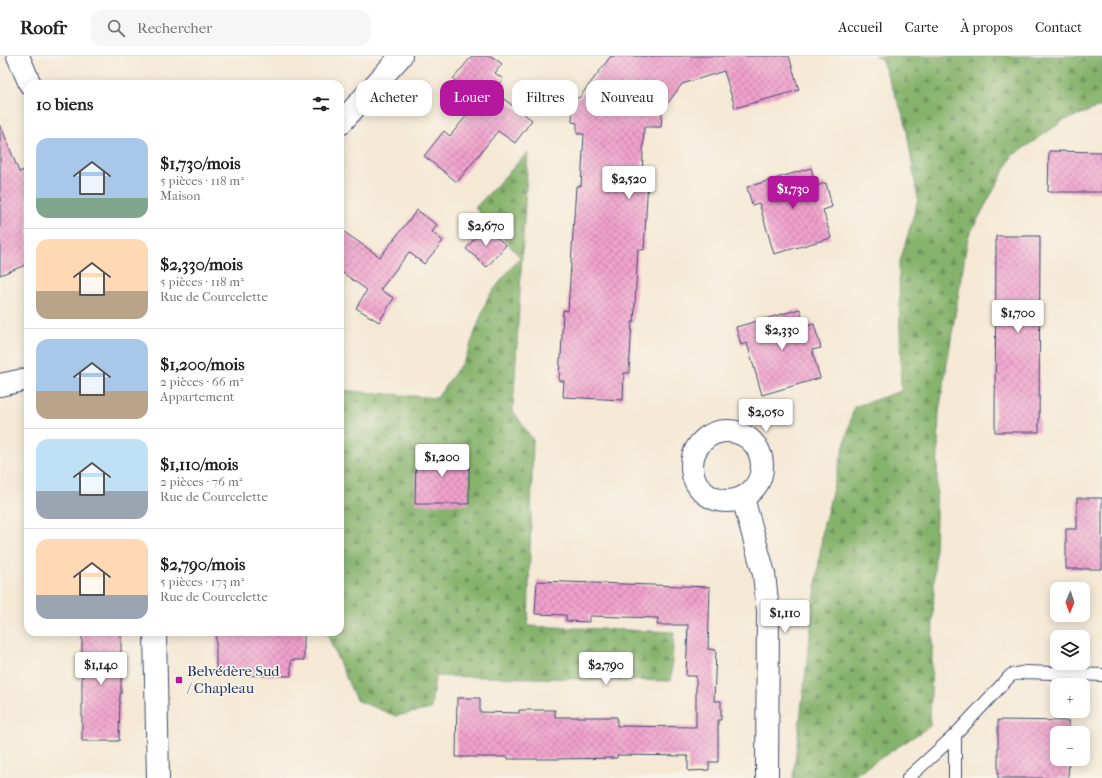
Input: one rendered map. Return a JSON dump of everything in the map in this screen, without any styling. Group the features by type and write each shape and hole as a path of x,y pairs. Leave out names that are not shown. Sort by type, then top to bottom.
{"street":[{"path":"18,56 28,80"},
{"path":"344,120 401,56"},
{"path":"0,385 24,380"},
{"path":"743,498 764,574 768,611 767,778"},
{"path":"155,636 158,778"}],"lane":[{"path":"908,778 955,735 1011,675 1026,672 1102,675"},
{"path":"955,735 955,778"}],"green space":[{"path":"874,56 1102,56 1102,106 1063,121 1012,156 968,237 939,412 930,726 850,778 793,778 823,528 854,407 901,391 899,265 918,200 905,120 881,59"},
{"path":"528,152 513,411 533,440 528,626 674,632 671,681 435,676 431,709 396,716 356,700 328,636 344,636 344,390 437,398 466,357 488,297 520,257 475,208"}],"building":[{"path":"472,56 491,56 502,64 495,73 503,79 502,80 453,79"},
{"path":"611,56 789,56 799,90 735,108 724,71 682,84 668,103 668,80 593,80"},
{"path":"586,89 586,116 662,116 661,127 644,127 642,178 648,178 644,250 638,249 634,322 632,322 629,373 624,373 623,400 563,397 564,381 559,381 563,310 568,311 576,186 581,186 584,134 577,134 577,123 572,122 572,116 578,116 579,98"},
{"path":"504,99 512,105 512,116 527,116 532,120 515,143 498,131 457,182 424,156 444,131 450,136 466,116 504,116"},
{"path":"1,126 19,172 24,170 24,266 0,275"},
{"path":"1049,151 1102,152 1102,192 1048,192"},
{"path":"811,168 816,186 826,183 832,207 823,210 831,238 774,254 759,203 752,205 747,187"},
{"path":"417,210 437,225 432,232 443,241 424,264 409,252 380,290 394,298 379,322 356,308 367,290 344,274 344,232 380,257"},
{"path":"484,227 506,245 487,267 466,249"},
{"path":"996,236 1040,236 1039,432 995,432"},
{"path":"800,309 805,327 814,324 821,348 812,350 820,378 762,395 747,343 741,345 736,327"},
{"path":"416,452 469,452 469,504 415,504"},
{"path":"1077,498 1102,498 1102,569 1066,569 1066,529 1077,529"},
{"path":"537,581 710,587 708,649 716,650 714,701 721,701 721,720 718,720 718,762 709,762 709,770 688,771 688,756 617,755 617,758 555,759 456,757 457,698 480,698 480,712 519,713 519,710 555,710 555,717 617,717 617,726 696,727 696,676 686,676 688,625 657,625 658,618 589,616 589,622 566,621 566,615 535,614"},
{"path":"82,636 121,636 119,741 82,741"},
{"path":"216,636 304,636 304,660 291,660 291,676 216,675"},
{"path":"998,720 1069,721 1069,726 1050,726 1050,766 1069,766 1068,778 998,778"}],"place":[{"name":"Belvédère Sud / Chapleau","path":"179,680"}]}
